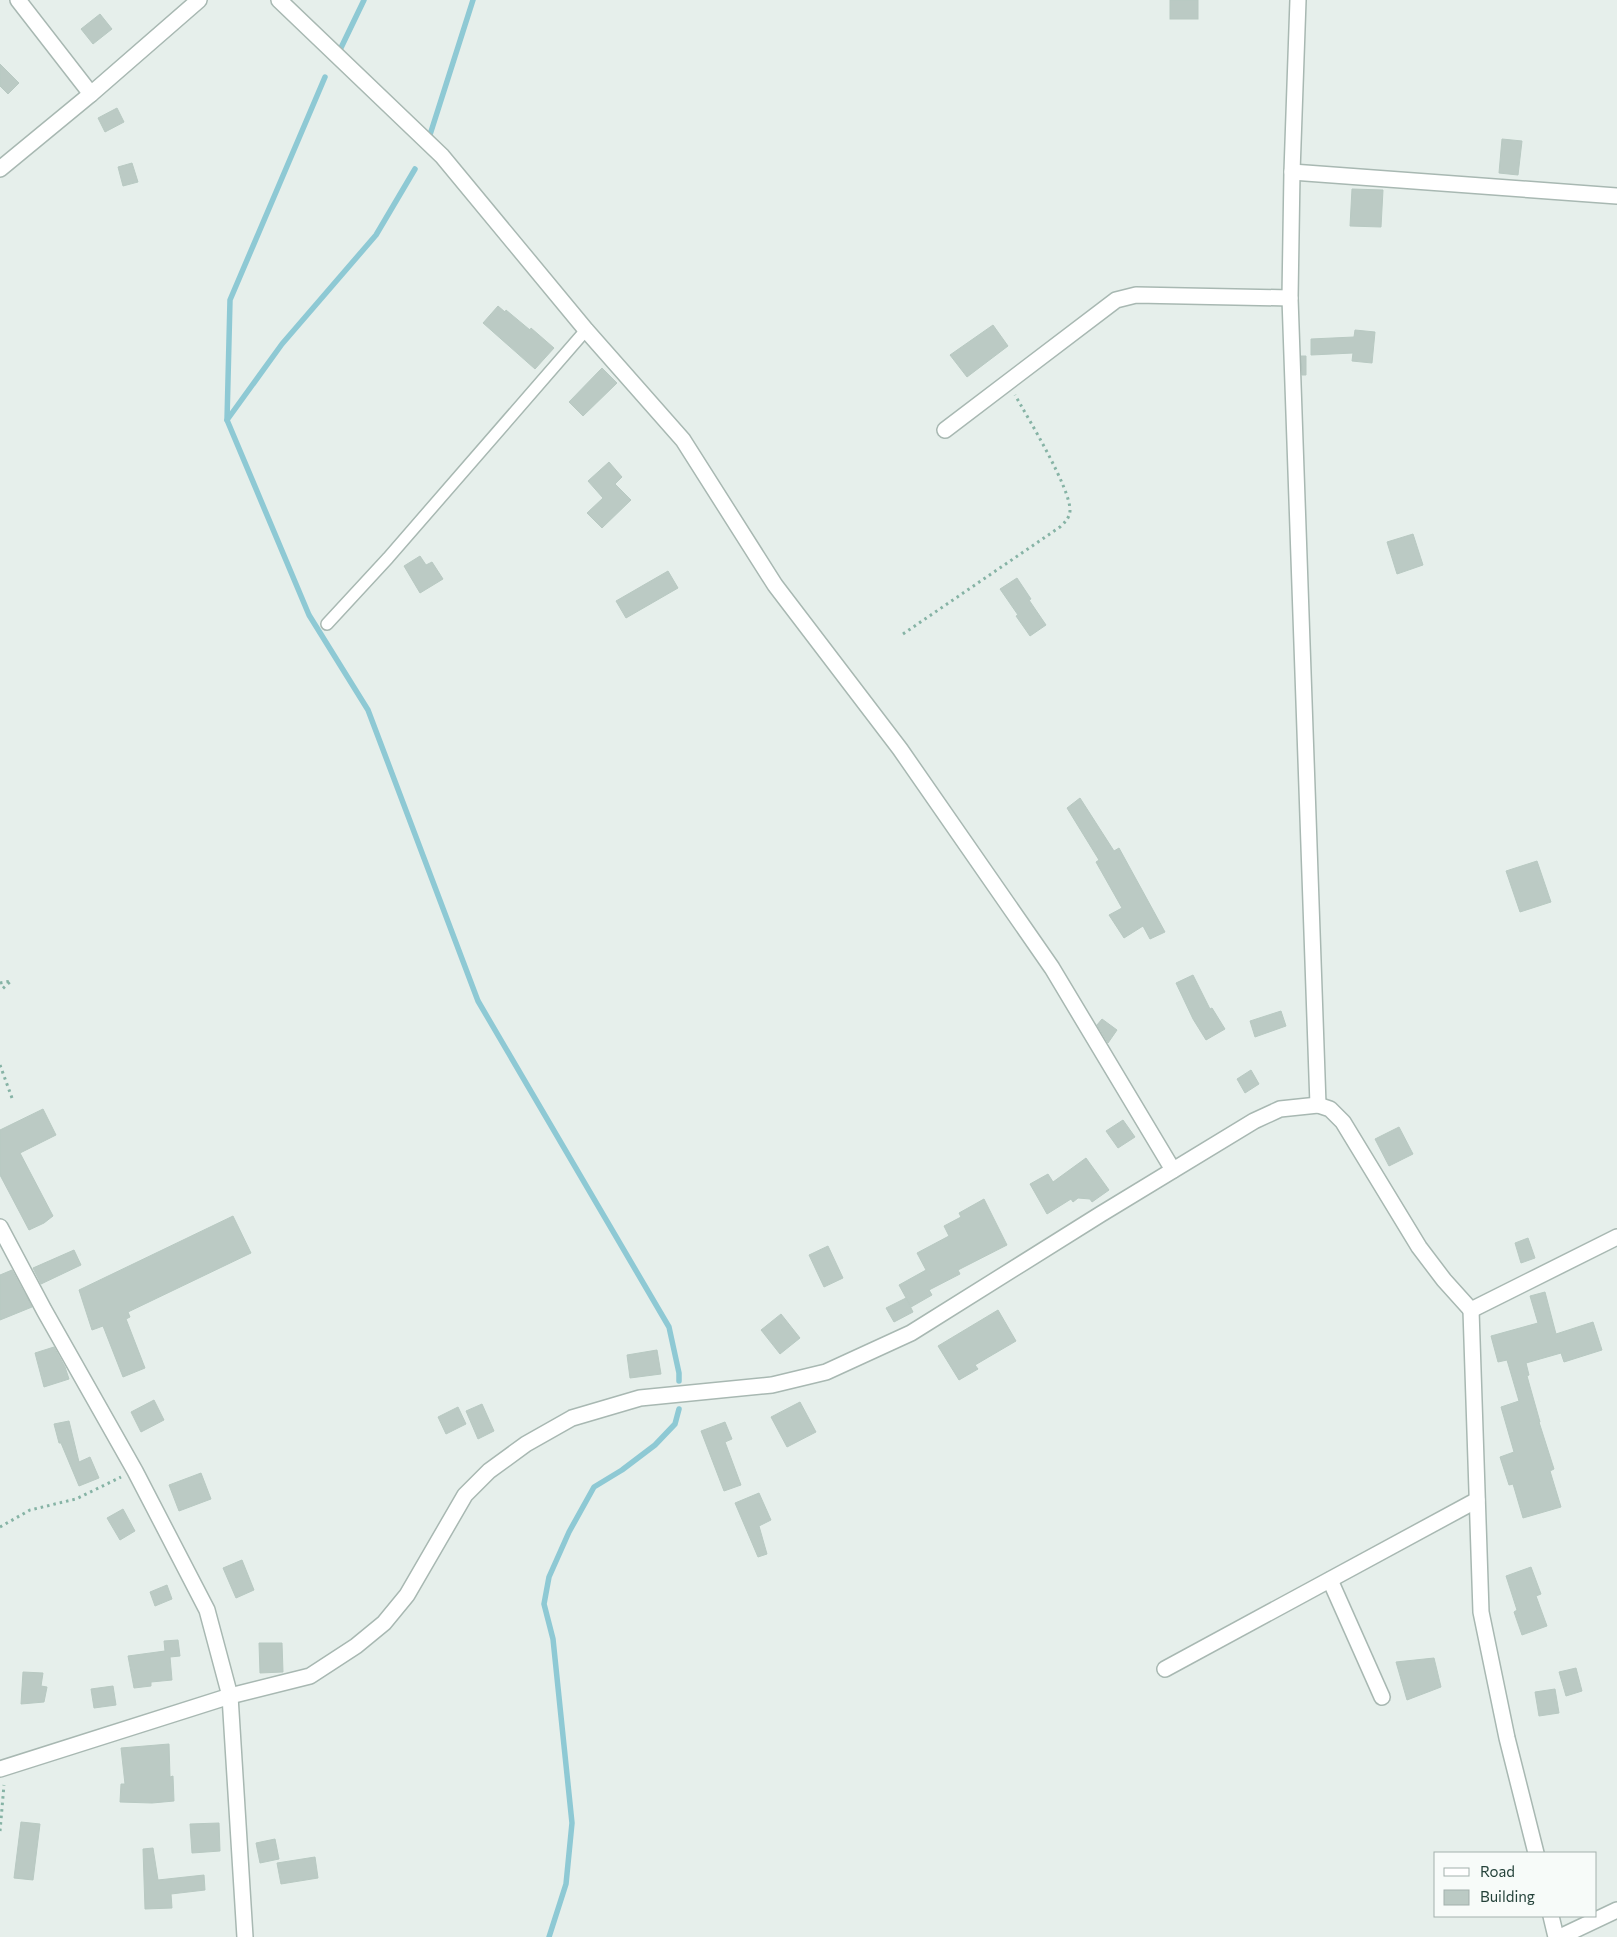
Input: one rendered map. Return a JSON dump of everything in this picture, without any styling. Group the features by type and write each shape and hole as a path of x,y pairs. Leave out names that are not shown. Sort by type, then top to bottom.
{"street":[{"path":"18,0 91,94"},
{"path":"0,169 91,94 199,0"},
{"path":"278,0 442,156 586,330 683,440 774,585 906,757 1052,968 1173,1170"},
{"path":"1298,0 1290,298 1318,1105"},
{"path":"1292,172 1617,196"},
{"path":"945,430 1116,300 1136,295 1290,298"},
{"path":"3,1768 230,1696 310,1676 356,1646 384,1623 407,1595 465,1496 489,1471 533,1440 572,1418 640,1398 772,1386 835,1368 911,1333 1254,1121 1280,1109 1318,1105 1330,1109 1343,1122 1419,1247 1444,1280 1472,1310 1481,1612 1507,1738 1536,1852"},
{"path":"0,1227 44,1310 135,1471 207,1610 230,1696 245,1937"},
{"path":"1472,1310 1617,1237"},
{"path":"1165,1669 1478,1500"},
{"path":"1330,1580 1382,1697"},
{"path":"1551,1917 1558,1937 1617,1910"}],"lane":[{"path":"327,624 388,558 586,330"}],"path":[{"path":"902,634 1068,520 1070,509 1065,488 1008,381"},
{"path":"0,983 11,981 0,991"},
{"path":"0,1065 12,1098"},
{"path":"0,1527 30,1510 76,1499 135,1471"},
{"path":"0,1831 3,1768"}],"building":[{"path":"1170,0 1198,0 1198,19 1170,19"},
{"path":"100,14 112,29 93,44 81,29"},
{"path":"0,64 19,83 8,94 0,86"},
{"path":"117,108 124,122 105,132 98,118"},
{"path":"1502,139 1522,141 1518,175 1499,173"},
{"path":"132,163 138,182 123,186 118,167"},
{"path":"1352,189 1383,190 1381,227 1350,226"},
{"path":"498,306 505,312 506,310 530,330 531,328 554,348 535,369 483,323"},
{"path":"993,325 1008,346 967,377 950,355"},
{"path":"1355,330 1375,332 1372,363 1352,361 1353,353 1311,355 1311,339 1354,337"},
{"path":"1301,356 1306,356 1306,375 1302,375"},
{"path":"602,368 617,383 583,416 569,402"},
{"path":"609,462 622,477 615,484 631,500 602,528 587,513 603,498 588,481"},
{"path":"1413,534 1423,565 1397,574 1387,542"},
{"path":"420,556 426,565 432,562 443,579 420,593 404,566"},
{"path":"668,571 678,588 626,618 616,601"},
{"path":"1017,578 1046,625 1030,636 1000,589"},
{"path":"1080,798 1114,851 1119,848 1165,932 1150,939 1143,926 1124,938 1109,915 1122,908 1096,862 1099,860 1067,808"},
{"path":"1537,861 1551,902 1520,912 1506,871"},
{"path":"1193,975 1210,1009 1212,1008 1225,1029 1206,1040 1193,1019 1176,983"},
{"path":"1281,1011 1286,1026 1255,1037 1250,1021"},
{"path":"1102,1019 1117,1030 1108,1043 1097,1025"},
{"path":"1251,1070 1259,1084 1245,1093 1237,1079"},
{"path":"43,1109 56,1135 20,1153 53,1216 44,1223 29,1230 0,1175 0,1130"},
{"path":"1123,1120 1135,1137 1118,1148 1106,1131"},
{"path":"1399,1127 1413,1154 1389,1166 1375,1139"},
{"path":"1086,1158 1109,1190 1092,1202 1090,1199 1078,1198 1073,1202 1071,1199 1047,1214 1030,1184 1048,1174 1053,1182"},
{"path":"984,1199 1007,1245 958,1270 960,1274 929,1290 932,1295 911,1307 899,1285 926,1270 917,1253 949,1236 944,1226 961,1217 959,1213"},
{"path":"233,1216 251,1253 128,1312 130,1317 126,1319 145,1368 123,1377 103,1326 92,1330 79,1290"},
{"path":"1528,1238 1535,1258 1521,1263 1515,1243"},
{"path":"828,1246 843,1278 824,1287 809,1255"},
{"path":"74,1250 81,1265 41,1284 33,1268"},
{"path":"12,1270 32,1307 0,1320 0,1275"},
{"path":"1545,1292 1556,1334 1593,1322 1602,1350 1564,1362 1561,1353 1526,1363 1529,1375 1527,1376 1539,1422 1554,1469 1550,1471 1561,1507 1523,1518 1513,1484 1509,1485 1500,1457 1514,1452 1501,1407 1519,1401 1507,1360 1498,1362 1491,1336 1538,1323 1530,1296"},
{"path":"906,1298 913,1312 894,1322 886,1308"},
{"path":"998,1310 1016,1341 975,1365 978,1369 959,1380 938,1346"},
{"path":"781,1314 800,1338 780,1354 761,1330"},
{"path":"54,1347 69,1379 44,1387 35,1353"},
{"path":"657,1350 661,1374 630,1378 627,1355"},
{"path":"154,1400 164,1420 141,1432 131,1412"},
{"path":"800,1402 816,1432 787,1447 771,1417"},
{"path":"482,1404 494,1431 478,1439 466,1411"},
{"path":"458,1407 466,1424 446,1434 438,1417"},
{"path":"69,1421 79,1462 90,1457 99,1478 79,1486 61,1443 59,1443 54,1424"},
{"path":"725,1422 732,1439 725,1442 741,1485 724,1491 701,1431"},
{"path":"201,1473 211,1499 179,1511 169,1485"},
{"path":"759,1493 771,1520 759,1526 767,1554 758,1557 735,1503"},
{"path":"123,1509 135,1531 120,1540 107,1518"},
{"path":"242,1560 254,1590 236,1598 223,1568"},
{"path":"1531,1567 1541,1594 1536,1596 1547,1626 1522,1635 1514,1612 1517,1610 1506,1576"},
{"path":"167,1585 172,1599 155,1606 150,1592"},
{"path":"178,1640 180,1656 170,1657 172,1680 151,1682 151,1686 134,1688 128,1656 165,1651 164,1641"},
{"path":"259,1643 282,1643 283,1672 260,1673"},
{"path":"1434,1658 1441,1687 1407,1700 1396,1662"},
{"path":"1576,1668 1582,1691 1566,1696 1559,1672"},
{"path":"23,1672 43,1673 41,1686 47,1687 44,1702 21,1704"},
{"path":"113,1686 116,1705 94,1708 91,1689"},
{"path":"1555,1689 1559,1713 1539,1716 1535,1692"},
{"path":"169,1744 170,1777 173,1776 174,1801 152,1803 120,1802 121,1784 125,1784 121,1748"},
{"path":"21,1822 40,1824 33,1880 14,1878"},
{"path":"219,1823 220,1851 192,1853 190,1824"},
{"path":"275,1839 279,1859 260,1863 256,1843"},
{"path":"153,1848 158,1880 204,1875 205,1890 171,1894 172,1908 145,1909 143,1849"},
{"path":"315,1857 318,1878 281,1884 277,1863"}],"waterway":[{"path":"338,54 364,0"},
{"path":"428,141 473,0"},
{"path":"325,77 230,300 227,420 309,615 368,710 478,1001 669,1327 679,1381"},
{"path":"227,420 282,344 376,235 415,169"},
{"path":"549,1937 566,1884 572,1823 553,1639 544,1604 549,1577 569,1532 594,1487 622,1470 655,1445 675,1424 679,1409"}]}
